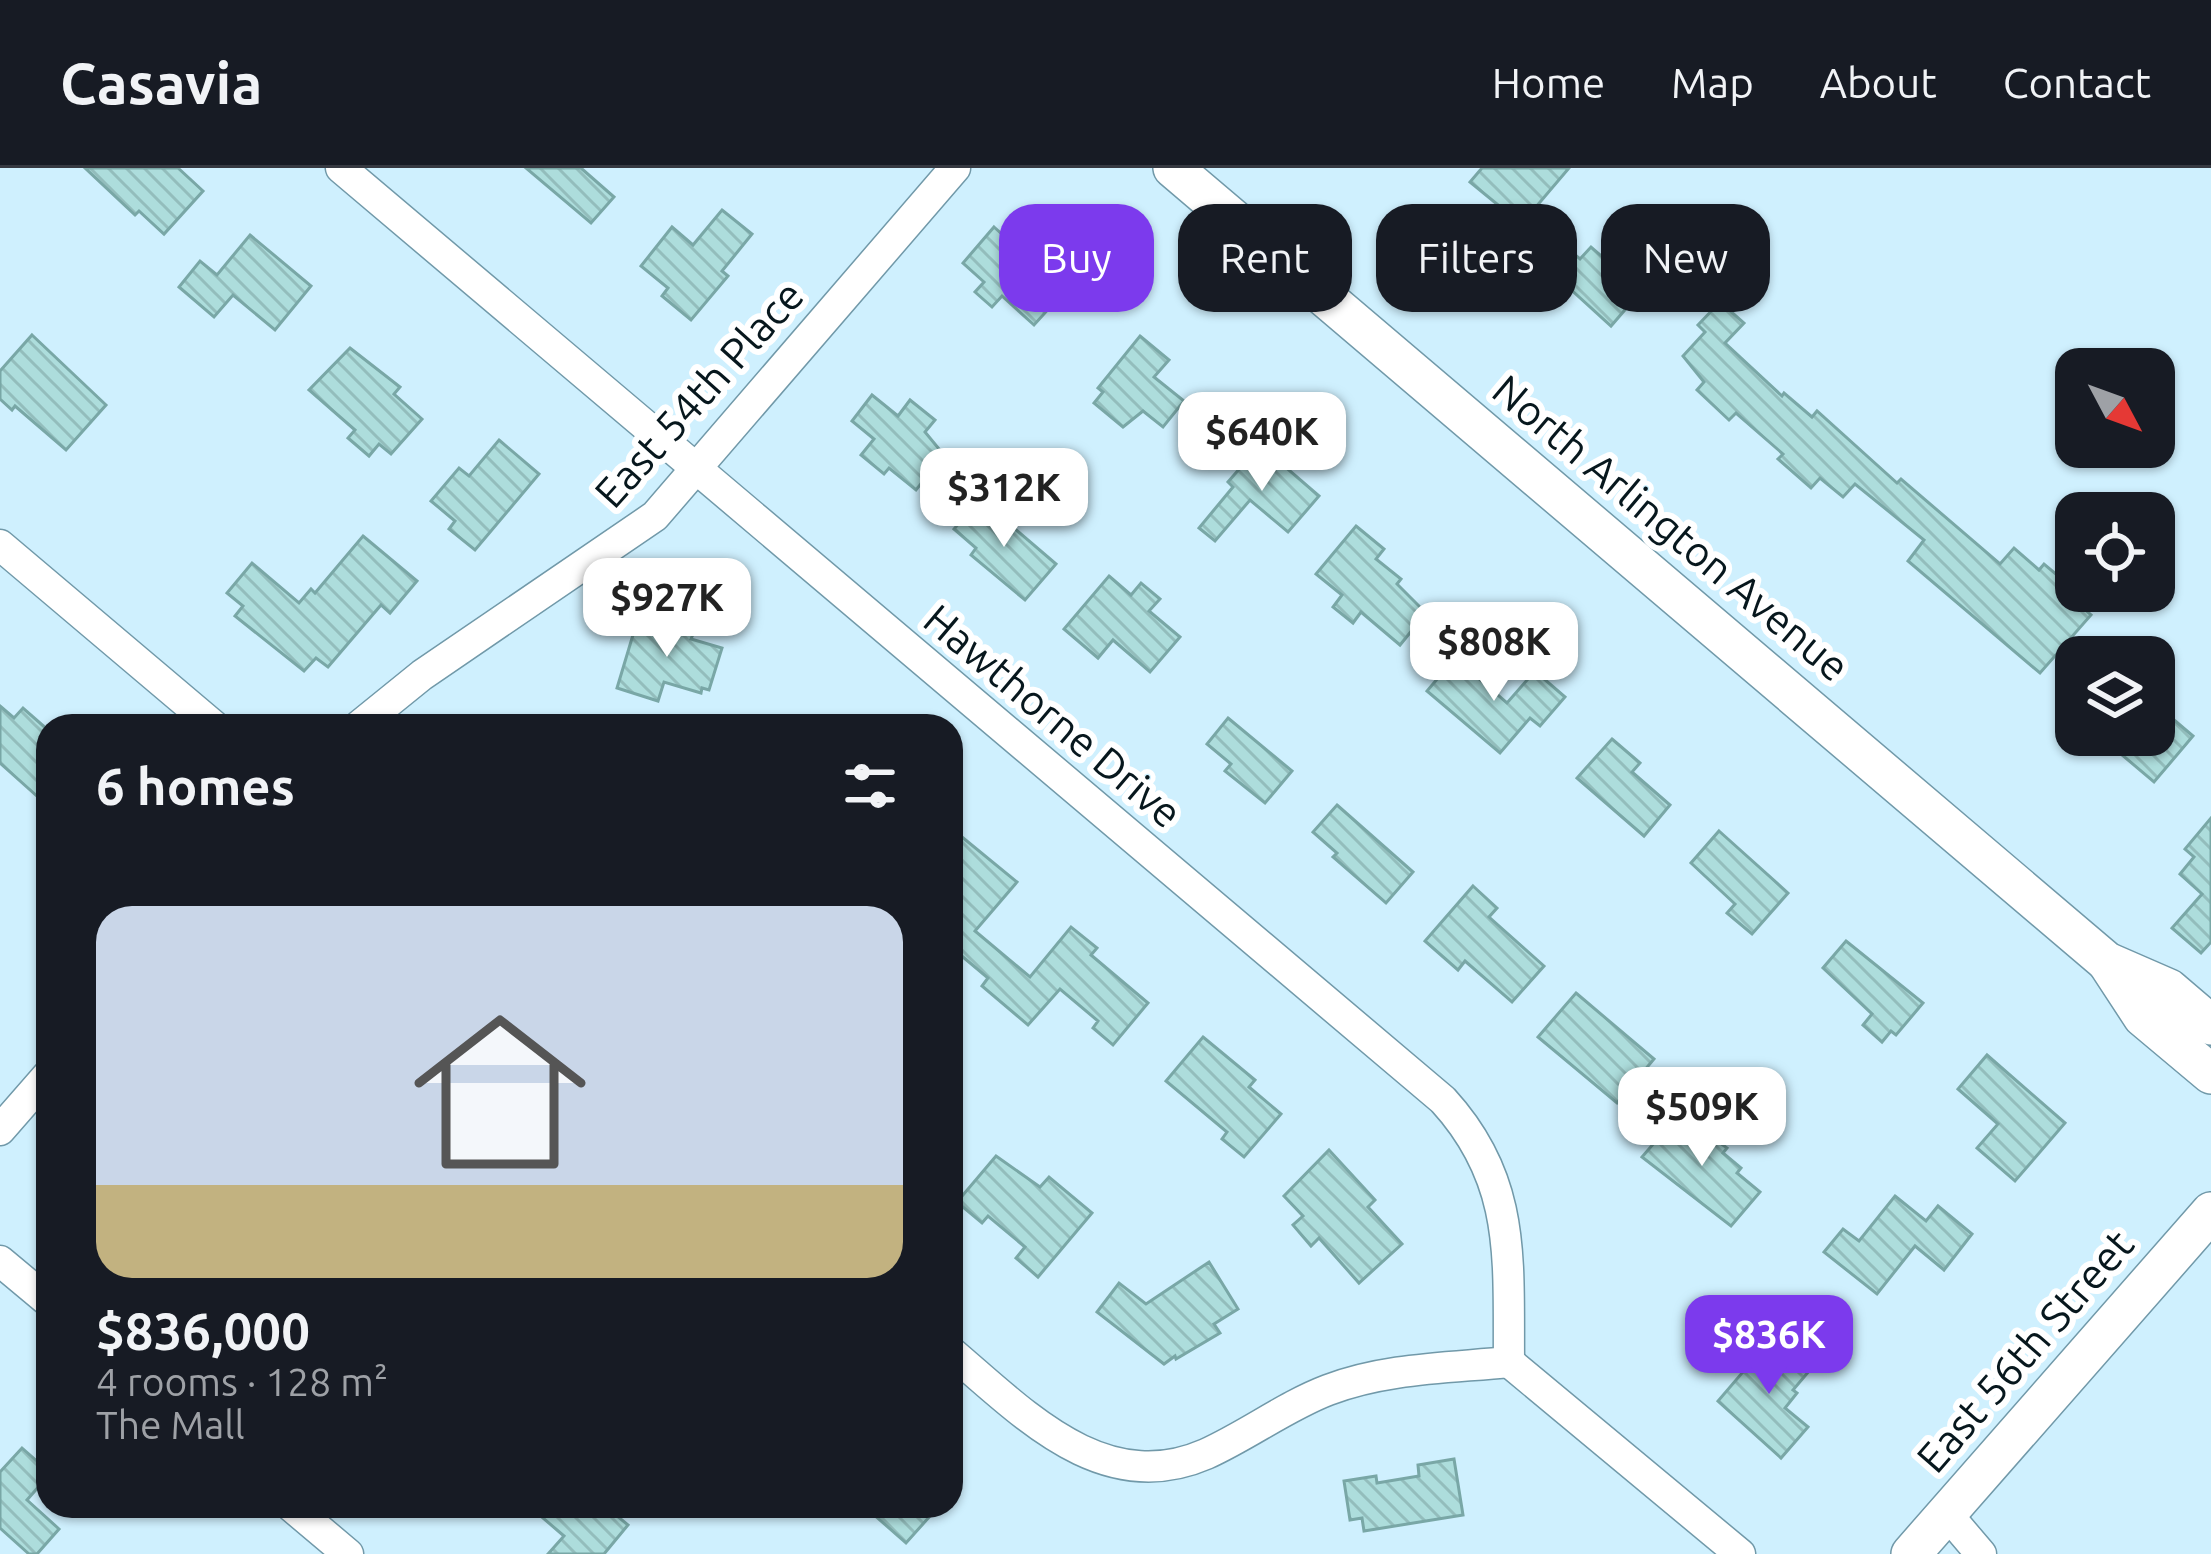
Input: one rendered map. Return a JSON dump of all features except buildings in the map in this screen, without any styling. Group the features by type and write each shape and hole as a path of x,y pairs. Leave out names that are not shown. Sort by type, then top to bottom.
{"main road":[{"name":"North Arlington Avenue","path":"1173,168 2107,962 2143,1017 2211,1074"},
{"name":"North Arlington Avenue","path":"2107,962 2169,989 2211,1025"},
{"name":"East 56th Street","path":"1911,1554 2211,1212"}],"street":[{"name":"Hawthorne Drive","path":"341,168 1453,1110 1490,1166 1502,1204 1507,1232 1509,1362"},
{"name":"East 54th Place","path":"374,714 422,675 655,516 955,168"},
{"path":"0,545 200,714"},
{"path":"0,1130 36,1089"},
{"path":"0,1261 36,1291"},
{"path":"963,1362 1063,1444 1100,1460 1143,1466 1171,1464 1210,1452 1346,1383 1386,1374 1509,1362 1740,1554"},
{"path":"1947,1514 1981,1554"},
{"path":"305,1518 347,1554"}]}
